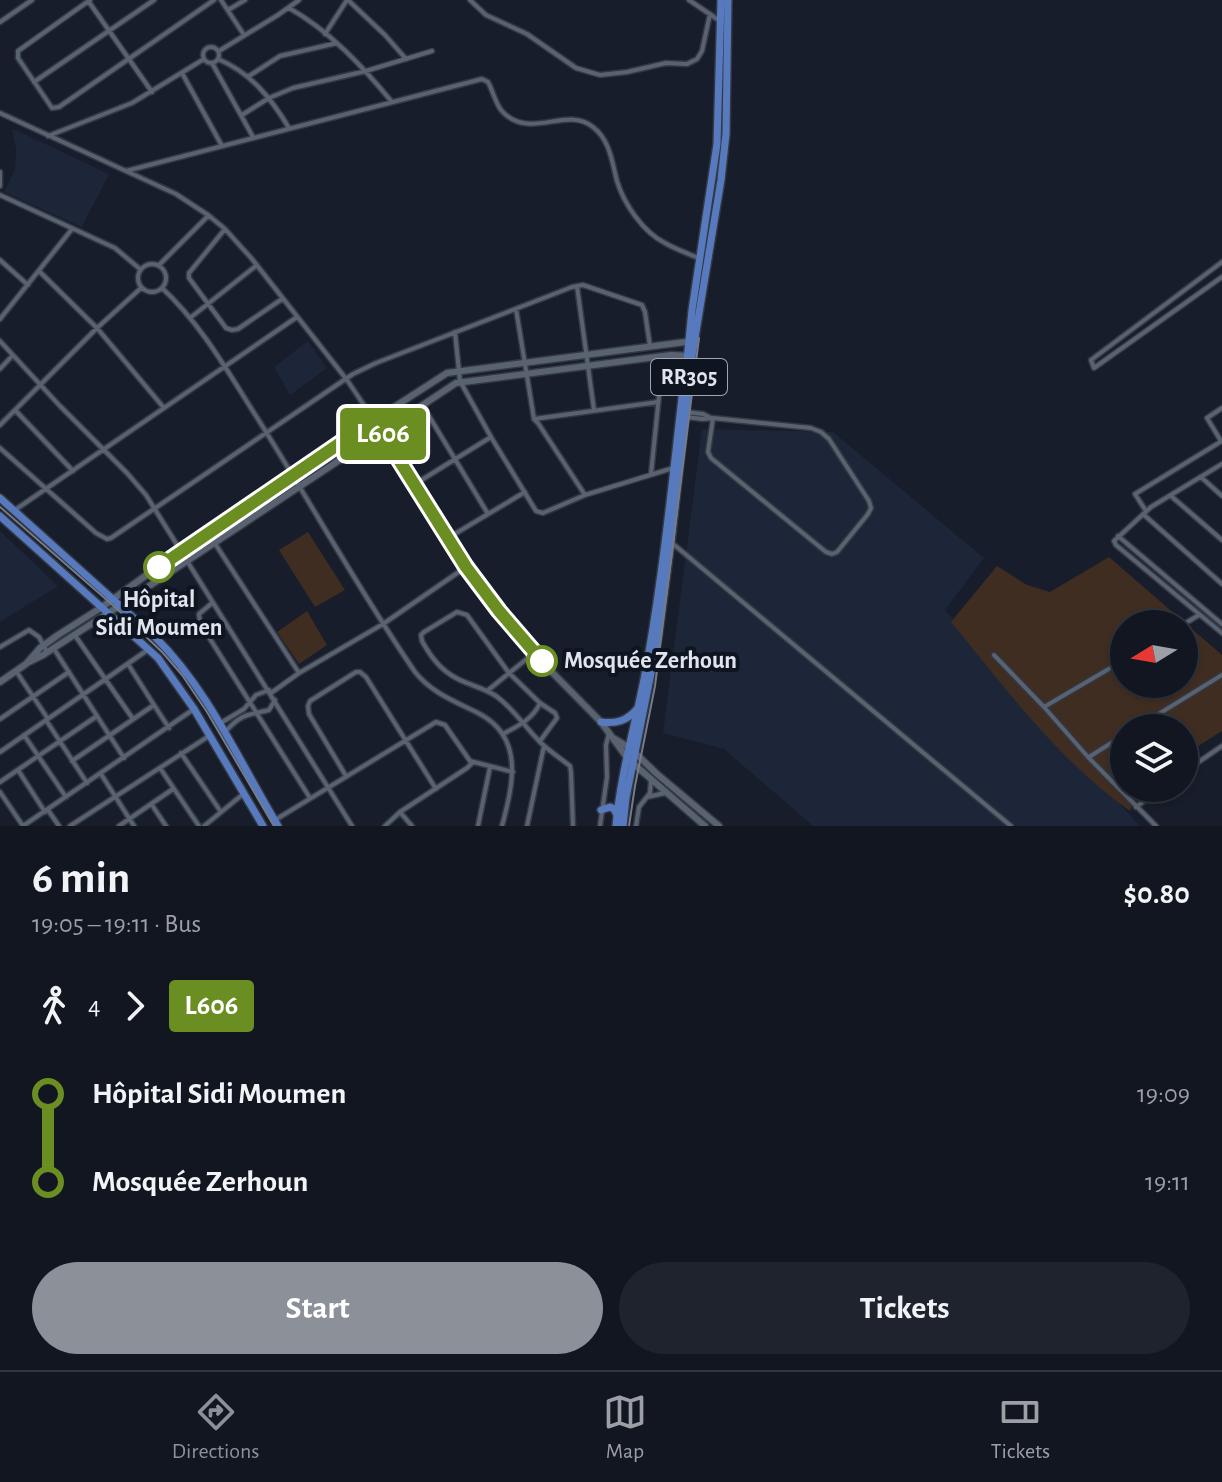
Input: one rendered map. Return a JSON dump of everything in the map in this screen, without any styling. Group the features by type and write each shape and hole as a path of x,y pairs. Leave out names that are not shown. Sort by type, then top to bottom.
{"main road":[{"name":"RR305","path":"616,826 658,638 700,259 717,144 721,0"},
{"name":"RR305","path":"691,342 726,141 728,0"},
{"name":"RR305","path":"633,750 668,539 673,468 682,414"},
{"path":"0,498 175,658 197,688 276,823"},
{"path":"0,516 149,649 170,673 263,826"},
{"path":"601,722 624,720 639,707"},
{"name":"RR305","path":"623,826 630,762"},
{"path":"601,810 610,807 617,815"}],"street":[{"path":"0,22 32,0"},
{"path":"152,92 129,58 89,0 18,51 18,58 52,108 59,107 129,58 214,0"},
{"path":"34,82 154,0"},
{"path":"221,0 244,35"},
{"path":"228,10 245,0"},
{"path":"219,51 299,0"},
{"path":"325,34 348,0 406,59"},
{"path":"470,0 486,15 527,34 576,68 600,75 666,63 687,64 697,59 702,51 710,14"},
{"path":"689,0 720,21"},
{"path":"289,8 337,43 392,102"},
{"path":"249,76 280,56 337,43"},
{"path":"204,59 207,48 219,51"},
{"path":"212,63 218,59 219,51"},
{"path":"242,115 293,88 432,51"},
{"path":"204,59 212,63 253,137"},
{"path":"48,136 110,113 152,92 204,59"},
{"path":"218,59 249,76 269,98 289,128"},
{"path":"182,73 222,146"},
{"path":"126,171 482,79 488,82 498,106 515,121 541,125 569,120 592,126 605,141 621,193 645,226 662,242 700,259"},
{"path":"0,113 188,200 225,229 347,380 466,567 499,611 534,653 601,722 630,762 705,826"},
{"path":"0,172 0,186"},
{"path":"0,195 115,248 140,269"},
{"path":"159,265 208,215"},
{"path":"0,319 72,229"},
{"path":"225,229 189,273 189,278 226,328 238,329 283,299"},
{"path":"0,260 28,285"},
{"path":"1222,262 1091,360 1094,368 1222,277"},
{"path":"146,264 159,265 166,276 162,288 151,292 141,288 137,278 140,269 146,264"},
{"path":"190,318 257,265"},
{"path":"39,271 97,328 164,408"},
{"path":"0,448 96,533 107,539 154,511 353,374 577,286 583,285 642,305 650,346"},
{"path":"577,286 594,410"},
{"path":"0,425 141,288"},
{"path":"162,288 190,318 224,367 358,585 424,682 447,699 486,718 503,734 513,772 502,826"},
{"path":"516,309 534,419 585,495"},
{"path":"14,510 297,317"},
{"path":"455,332 460,381 536,511 543,513 585,495 673,468"},
{"path":"0,341 138,486 352,826"},
{"path":"48,649 74,634 113,599 180,551 447,373 691,342"},
{"path":"0,369 13,355"},
{"path":"651,474 663,356"},
{"path":"0,682 104,610 120,605 460,381 663,356 690,356"},
{"path":"534,419 658,402"},
{"path":"422,404 488,514"},
{"path":"1222,408 1207,418 1222,441 1135,494 1144,512 1222,584"},
{"path":"15,410 73,471"},
{"path":"682,414 703,419 712,418 811,428 829,439 871,508 837,552 826,552 711,458 708,450 712,418"},
{"path":"415,484 491,437"},
{"path":"1222,464 1144,512 1114,541 1222,633"},
{"path":"1201,477 1222,496"},
{"path":"447,538 525,492"},
{"path":"1171,496 1222,540"},
{"path":"1118,536 1222,624"},
{"path":"668,539 1011,826"},
{"path":"214,542 299,673"},
{"path":"219,724 250,704 256,695 270,692 383,624 466,567"},
{"path":"212,602 199,614 199,620 310,798"},
{"path":"527,826 542,744 557,718 509,673 467,615 454,613 424,632 422,641 444,670 502,701 542,744 570,768 573,826"},
{"path":"0,647 29,630 35,632 69,672 124,758"},
{"path":"74,634 133,719"},
{"path":"0,752 149,649"},
{"path":"487,691 534,653"},
{"path":"994,655 1156,826"},
{"path":"128,664 169,728"},
{"path":"1044,707 1110,668"},
{"path":"16,671 87,783"},
{"path":"0,719 69,672"},
{"path":"346,776 309,714 308,706 310,701 356,672 364,674 436,789"},
{"path":"1159,714 1222,675"},
{"path":"224,733 247,714 269,710 275,700"},
{"path":"503,734 523,724 535,713 540,703"},
{"path":"72,761 154,705"},
{"path":"0,792 23,826 194,709"},
{"path":"0,782 97,716"},
{"path":"276,823 310,798 433,722 441,722 472,763 513,772"},
{"path":"600,826 609,733"},
{"path":"24,735 66,797"},
{"path":"70,826 78,824 115,796 210,735"},
{"path":"615,739 633,750 719,826"},
{"path":"1088,757 1110,744"},
{"path":"1198,762 1222,746"},
{"path":"181,753 221,812"},
{"path":"385,826 400,812 472,763"},
{"path":"160,767 201,826 244,793"},
{"path":"478,826 490,767"},
{"path":"17,770 59,826"},
{"path":"101,774 134,826"},
{"path":"636,826 638,810 650,793 650,780"},
{"path":"119,826 173,789"},
{"path":"645,797 665,793"},
{"path":"1136,807 1143,802"},
{"path":"151,804 166,826"},
{"path":"400,812 412,826"}],"shaded area":[{"path":"12,130 109,174 82,227 4,192 15,169 16,149"},
{"path":"308,341 327,368 290,395 274,367"},
{"path":"702,429 833,432 984,558 945,610 1110,793 1110,802 1118,802 1140,826 813,826 724,749 663,733"},
{"path":"0,531 58,586 0,622"},
{"path":"308,532 345,590 315,607 279,550"},
{"path":"1109,557 1170,610 1110,610 1110,698 1198,698 1198,634 1222,655 1222,731 1198,746 1198,714 1110,714 1110,796 1057,747 951,622 997,566 1027,585 1050,592"},
{"path":"307,611 327,645 299,664 277,632"},
{"path":"1118,802 1133,802 1130,811"}],"tram line":[{"path":"629,826 655,686 699,338"},
{"path":"0,507 116,608 182,675 274,826"}],"bus line":[{"name":"L606","path":"159,567 374,420 466,567 542,661"}],"place":[{"name":"Hôpital Sidi Moumen","path":"159,567"},
{"name":"Mosquée Zerhoun","path":"542,661"}]}
